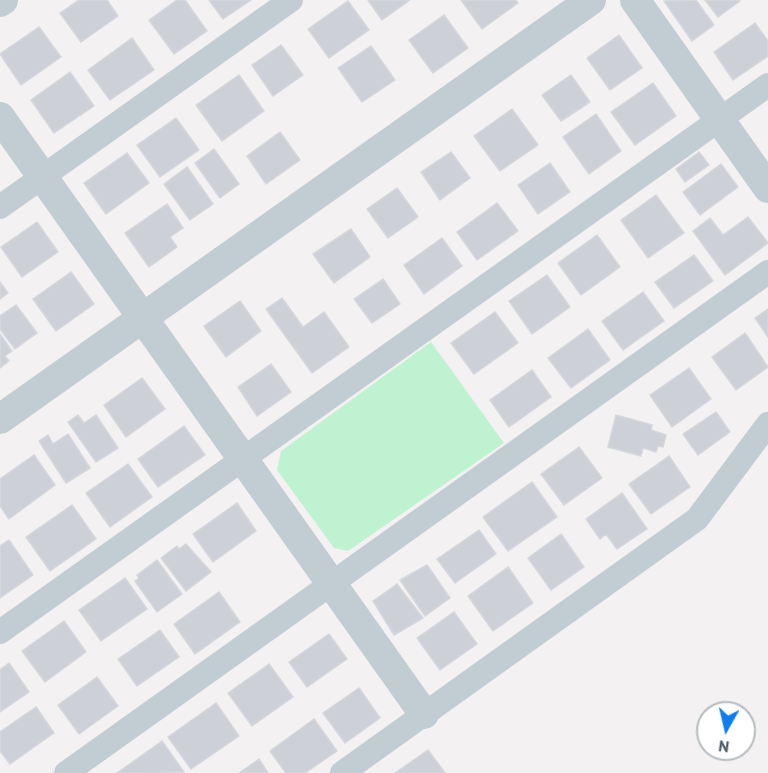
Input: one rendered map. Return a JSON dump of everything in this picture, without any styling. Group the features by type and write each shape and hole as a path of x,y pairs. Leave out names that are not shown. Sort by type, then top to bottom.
{"street":[{"path":"0,207 291,0"},
{"path":"0,419 144,320 591,0"},
{"path":"635,0 768,188"},
{"path":"0,632 768,85"},
{"path":"0,117 424,714"},
{"path":"66,773 768,272"},
{"path":"342,773 697,519 768,424"}],"green space":[{"path":"431,342 504,443 348,551 334,548 277,470 281,451"}],"building":[{"path":"79,0 107,0 118,16 81,42 60,13"},
{"path":"177,0 185,0 207,31 174,54 149,20"},
{"path":"209,0 251,0 223,19"},
{"path":"368,0 410,0 382,20"},
{"path":"461,0 516,0 518,3 482,29"},
{"path":"696,0 714,25 692,41 664,1"},
{"path":"705,0 739,0 740,1 718,17"},
{"path":"348,1 369,30 329,58 308,29"},
{"path":"444,15 468,48 433,73 409,40"},
{"path":"755,23 768,41 768,56 733,80 714,52"},
{"path":"39,27 61,57 21,85 0,54"},
{"path":"619,35 642,68 610,90 587,58"},
{"path":"132,38 154,70 110,100 88,70"},
{"path":"281,45 303,75 273,96 252,65"},
{"path":"371,46 395,80 362,102 338,68"},
{"path":"70,72 94,106 54,133 31,100"},
{"path":"239,75 264,111 222,141 196,105"},
{"path":"571,75 590,102 561,121 542,95"},
{"path":"653,83 676,116 635,145 611,112"},
{"path":"512,109 538,145 500,171 474,136"},
{"path":"596,114 621,151 589,174 563,137"},
{"path":"176,118 199,150 160,177 137,145"},
{"path":"280,132 300,160 266,184 247,156"},
{"path":"214,149 239,184 220,198 195,163"},
{"path":"451,152 470,178 440,200 421,172"},
{"path":"699,152 709,165 685,182 676,169"},
{"path":"127,153 149,183 106,214 84,183"},
{"path":"550,163 570,192 538,214 518,185"},
{"path":"721,164 738,187 700,215 683,192"},
{"path":"187,167 213,204 190,220 164,184"},
{"path":"397,188 418,217 388,238 367,209"},
{"path":"656,195 684,233 648,258 621,220"},
{"path":"497,203 518,231 477,260 457,232"},
{"path":"167,204 183,228 170,237 177,247 149,267 125,233"},
{"path":"748,217 768,243 725,275 693,231 710,218 723,235"},
{"path":"37,222 58,252 22,277 1,247"},
{"path":"351,229 370,257 334,283 313,254"},
{"path":"597,235 620,267 581,295 558,263"},
{"path":"442,238 462,266 424,294 404,265"},
{"path":"694,255 713,281 674,308 655,282"},
{"path":"71,272 94,304 56,331 33,299"},
{"path":"547,275 570,307 532,334 509,301"},
{"path":"383,279 400,304 372,323 354,299"},
{"path":"0,282 8,293 0,299"},
{"path":"643,292 664,321 623,350 602,321"},
{"path":"282,298 303,327 324,312 349,347 312,373 266,309"},
{"path":"240,301 261,331 226,357 204,326"},
{"path":"16,305 37,333 15,349 0,329 0,316"},
{"path":"768,309 768,337 755,318"},
{"path":"495,312 518,343 474,374 451,343"},
{"path":"588,329 610,360 571,388 548,358"},
{"path":"745,333 768,367 736,390 712,357"},
{"path":"0,334 12,351 5,356 9,361 0,368"},
{"path":"271,364 291,392 257,416 238,387"},
{"path":"689,368 711,399 672,427 650,395"},
{"path":"532,370 551,397 509,427 490,400"},
{"path":"142,378 165,409 126,437 104,405"},
{"path":"716,412 730,432 698,455 683,434"},
{"path":"78,415 84,423 96,415 118,448 96,462 68,422"},
{"path":"616,415 652,425 651,430 666,435 663,447 658,446 656,452 643,448 641,456 608,447"},
{"path":"184,426 205,455 158,487 138,459"},
{"path":"68,434 90,468 66,483 39,441 48,435 53,444"},
{"path":"579,447 602,478 564,505 541,474"},
{"path":"34,455 55,485 9,519 0,506 0,479"},
{"path":"669,456 690,487 651,514 629,484"},
{"path":"128,464 152,497 110,527 86,493"},
{"path":"532,482 557,517 508,551 483,517"},
{"path":"622,493 647,529 617,549 606,534 600,539 586,519"},
{"path":"237,503 256,531 213,562 193,534"},
{"path":"72,505 96,539 50,571 26,537"},
{"path":"479,530 496,554 455,583 437,559"},
{"path":"561,534 584,567 551,590 528,558"},
{"path":"9,540 33,575 0,598 0,546"},
{"path":"186,544 211,572 186,591 161,558 177,546 179,549"},
{"path":"157,560 182,594 157,612 135,581 139,578 137,575"},
{"path":"427,565 450,598 425,616 400,580"},
{"path":"508,567 533,603 493,631 468,596"},
{"path":"125,578 147,609 101,641 79,610"},
{"path":"397,584 423,618 394,635 373,601"},
{"path":"219,592 240,622 195,654 174,624"},
{"path":"454,612 477,644 440,670 417,638"},
{"path":"64,621 86,652 45,682 22,651"},
{"path":"160,630 179,657 137,686 118,659"},
{"path":"329,634 347,659 307,687 289,662"},
{"path":"9,663 29,692 0,712 0,670"},
{"path":"269,664 293,697 252,726 228,693"},
{"path":"97,677 118,706 79,734 58,705"},
{"path":"359,688 380,718 345,743 323,713"},
{"path":"216,703 239,736 191,769 168,737"},
{"path":"36,707 54,733 10,764 0,751 0,732"},
{"path":"314,719 337,751 305,773 286,773 270,751"},
{"path":"162,741 184,772 117,773"},
{"path":"428,750 445,773 395,773"},
{"path":"259,759 268,773 239,773"}]}
